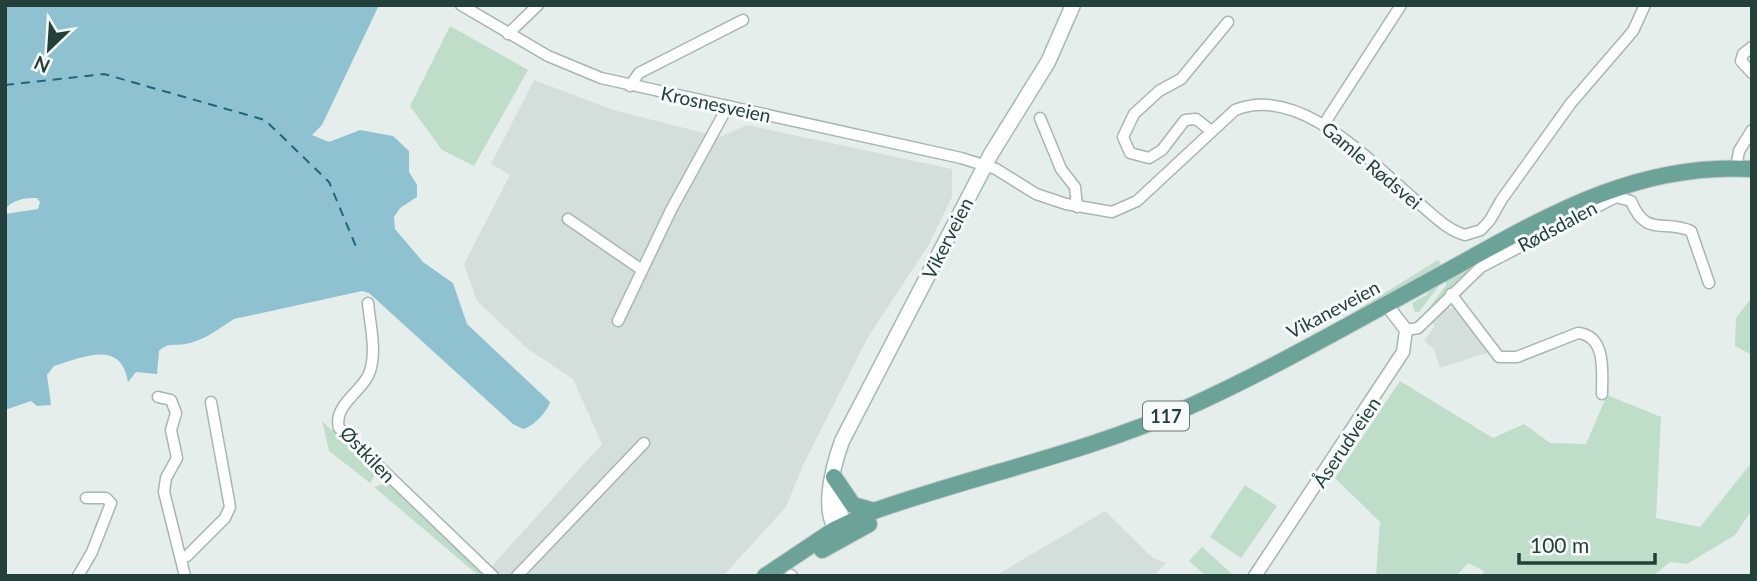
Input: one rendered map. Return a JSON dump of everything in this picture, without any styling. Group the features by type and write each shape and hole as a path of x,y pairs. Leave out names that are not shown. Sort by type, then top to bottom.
{"main road":[{"name":"Vikerveien","path":"840,531 834,477 842,441 985,164 1040,78 1073,5"},
{"name":"Vikaneveien","path":"840,531 874,511 1180,411 1226,390 1547,217 1607,190 1682,172 1744,169"},
{"path":"834,477 853,505 874,511"},
{"name":"Vikaneveien","path":"840,531 931,494"},
{"name":"117","path":"788,575 840,531"},
{"name":"117","path":"765,576 840,531"}],"street":[{"name":"Krosnesveien","path":"461,5 508,34 574,68 630,86 985,164"},
{"path":"508,34 538,5"},
{"path":"1324,124 1401,5"},
{"name":"Gamle Rødsvei","path":"985,164 1042,197 1104,212 1128,206 1147,192 1228,113 1253,106 1296,111 1324,124 1448,228 1465,235 1476,233 1490,220 1571,103 1633,31 1645,5"},
{"path":"630,86 639,73 743,20"},
{"path":"1210,130 1196,118 1185,120 1162,150 1149,158 1130,153 1123,137 1134,114 1158,91 1181,79 1228,22"},
{"path":"1752,47 1746,51 1741,61 1752,73"},
{"path":"618,321 687,179 728,106"},
{"path":"1040,118 1061,169 1074,187 1077,207"},
{"path":"1744,169 1738,151 1752,130"},
{"name":"Rødsdalen","path":"1406,330 1418,328 1481,267 1594,206 1622,197 1631,201 1643,222 1684,228 1694,234 1709,283"},
{"path":"568,219 642,270"},
{"path":"1451,294 1499,357 1517,357 1578,333 1590,337 1602,356 1602,394"},
{"name":"Østkilen","path":"368,303 373,350 369,372 338,414 338,428 493,576"},
{"path":"1386,304 1406,330"},
{"name":"Åserudveien","path":"1255,576 1391,376 1403,352 1406,330"},
{"path":"158,397 171,400 176,413 171,434 177,458 166,478 164,492 185,576"},
{"path":"181,558 187,556 225,519 230,507 211,402"},
{"path":"517,576 644,443"},
{"path":"78,576 92,552 111,503 106,498 86,498"}],"shaded area":[{"path":"534,80 613,110 720,137 747,125 952,169 952,197 928,246 868,337 803,465 786,507 723,576 483,576 602,444 573,379 528,349 477,301 464,264 510,175 491,164"},
{"path":"1446,307 1456,309 1489,352 1440,368 1434,349 1424,341 1435,326 1432,323"},
{"path":"1105,511 1153,558 1166,563 1154,576 995,576"}],"green space":[{"path":"450,26 528,70 474,166 442,150 410,106"},
{"path":"1627,188 1527,238 1420,320 1446,285 1446,281 1442,282 1419,312 1415,312 1412,303 1426,295 1435,283 1527,233"},
{"path":"1438,260 1442,266 1347,316"},
{"path":"1752,297 1752,355 1735,346 1736,318"},
{"path":"1400,381 1493,438 1524,424 1550,443 1586,444 1607,395 1661,417 1656,518 1700,527 1752,462 1752,510 1735,535 1687,564 1670,562 1653,576 1482,576 1484,571 1468,563 1456,576 1376,576 1380,522 1335,478"},
{"path":"322,421 377,472 370,483 329,451"},
{"path":"388,482 485,574 479,576 374,487"},
{"path":"1245,485 1277,506 1241,558 1210,537"},
{"path":"1202,547 1232,574 1206,576 1189,561"}],"water":[{"path":"5,5 379,5 322,125 312,135 329,142 360,130 393,136 409,151 409,172 417,185 417,197 400,208 394,217 395,229 423,262 453,283 467,324 550,402 543,414 523,429 513,424 369,293 362,291 234,319 199,340 162,348 159,351 157,374 136,372 128,382 118,360 100,354 54,366 47,375 51,405 37,406 31,401 5,410 5,214 38,209 40,202 37,198 24,199 5,209"}],"ferry route":[{"path":"5,85 104,74 265,120 329,182 357,249"}]}
